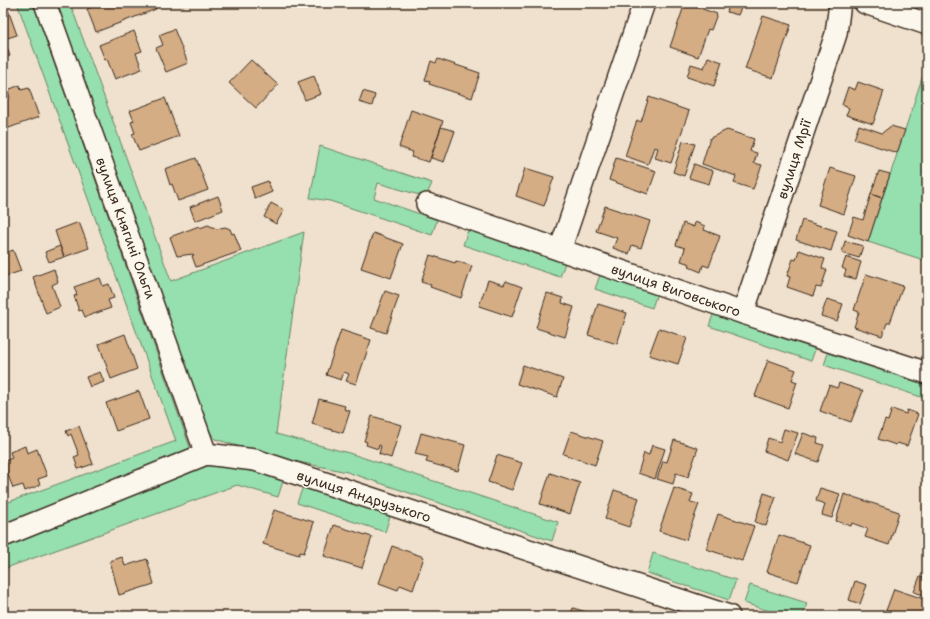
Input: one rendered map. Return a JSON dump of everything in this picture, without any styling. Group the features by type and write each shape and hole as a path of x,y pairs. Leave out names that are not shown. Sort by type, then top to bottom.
{"street":[{"name":"вулиця Княгині Ольги","path":"45,3 206,454"},
{"path":"560,250 644,3"},
{"name":"вулиця Мрії","path":"743,313 836,34 840,3"},
{"path":"865,3 927,24"},
{"name":"вулиця Виговського","path":"427,204 743,313 927,373"},
{"name":"вулиця Андрузького","path":"3,536 206,454 255,460 729,616"}],"green space":[{"path":"17,3 33,3 192,453 3,529 3,504 176,441"},
{"path":"53,3 70,3 171,281 304,232 276,434 349,453 558,522 552,541 347,472 270,456 215,439 201,420"},
{"path":"927,63 927,261 868,242"},
{"path":"320,146 432,183 426,197 378,183 374,198 437,220 432,235 330,201 310,198"},
{"path":"468,230 565,263 560,277 463,245"},
{"path":"600,275 657,293 652,308 595,289"},
{"path":"714,312 816,347 811,361 709,326"},
{"path":"829,350 927,383 927,399 824,365"},
{"path":"209,462 284,478 278,497 237,485 3,569 3,543"},
{"path":"305,481 392,510 385,532 297,503"},
{"path":"653,553 736,580 729,600 647,573"},
{"path":"750,585 807,603 803,616 785,616 744,603"}],"building":[{"path":"103,3 153,3 156,9 96,32 87,9"},
{"path":"685,3 717,14 711,30 708,29 698,57 670,47"},
{"path":"730,3 743,3 738,15 727,12"},
{"path":"7,7 17,35 4,39 10,56 3,58 3,9"},
{"path":"763,16 791,25 773,78 745,69"},
{"path":"174,29 188,63 166,72 156,48 163,45 159,35"},
{"path":"134,31 142,51 136,53 142,69 115,79 107,59 105,60 99,45"},
{"path":"708,57 722,62 714,86 687,77 691,64 704,68"},
{"path":"438,59 480,73 472,98 429,84 430,81 425,80 431,61 436,63"},
{"path":"251,60 278,85 256,108 229,83"},
{"path":"314,76 321,94 305,100 298,82"},
{"path":"858,82 884,91 873,124 846,115 849,108 842,105 848,87 855,90"},
{"path":"20,85 21,90 29,88 39,117 6,129 3,119 3,108 7,107 4,100 10,98 8,90"},
{"path":"363,91 375,95 372,106 359,102"},
{"path":"649,97 689,111 671,163 655,158 658,148 654,147 648,164 625,156 637,120 641,122"},
{"path":"165,98 179,136 139,151 132,134 135,133 131,122 134,121 130,111"},
{"path":"411,110 443,121 429,162 411,157 413,152 399,147"},
{"path":"859,125 882,133 891,126 905,130 897,153 854,139"},
{"path":"441,127 455,131 444,162 431,158"},
{"path":"727,130 754,139 750,151 757,153 754,163 762,165 753,189 734,183 736,176 702,164 710,138"},
{"path":"683,141 695,144 684,176 673,172"},
{"path":"196,158 208,190 178,201 172,184 170,185 165,169"},
{"path":"616,158 656,171 648,194 609,180"},
{"path":"694,164 713,171 709,184 689,178"},
{"path":"525,168 554,177 544,206 516,196"},
{"path":"830,168 856,176 844,214 818,205"},
{"path":"879,171 890,174 882,198 871,194"},
{"path":"268,181 272,192 255,199 251,187"},
{"path":"871,194 882,198 868,242 848,235 854,217 863,220"},
{"path":"218,196 223,210 195,221 190,207"},
{"path":"271,203 284,210 276,224 264,217"},
{"path":"605,206 650,221 641,248 632,245 629,254 613,248 617,238 596,231"},
{"path":"802,220 837,231 831,251 796,240"},
{"path":"79,222 89,248 64,257 55,231"},
{"path":"695,222 705,226 704,230 720,236 709,267 703,265 701,272 689,267 690,264 681,261 685,248 676,245 683,223 694,227"},
{"path":"208,225 217,229 225,227 230,229 232,234 234,233 241,251 196,267 192,256 194,255 193,254 177,256 170,237 199,226 200,228"},
{"path":"373,233 403,244 391,278 361,268"},
{"path":"845,241 863,246 859,258 842,253"},
{"path":"60,246 64,257 49,262 45,252"},
{"path":"13,250 21,271 6,276 3,269 3,254"},
{"path":"799,250 825,259 822,268 827,270 821,288 816,287 813,296 787,287 790,277 787,276 793,259 796,260"},
{"path":"430,255 455,263 456,261 472,266 461,298 430,287 431,285 421,282"},
{"path":"846,257 861,262 856,279 844,276 846,270 842,268"},
{"path":"54,269 58,282 52,285 60,307 46,313 33,277"},
{"path":"866,274 903,286 890,323 887,323 882,336 854,327 859,312 854,310"},
{"path":"100,278 103,286 109,284 114,298 108,300 111,308 85,317 82,310 79,311 74,296 77,295 74,287"},
{"path":"488,280 504,285 506,281 522,287 512,317 479,306"},
{"path":"385,291 399,296 386,333 371,328"},
{"path":"547,293 563,298 562,303 574,307 565,337 536,328"},
{"path":"827,299 843,304 837,321 821,316"},
{"path":"598,304 627,313 617,344 588,335"},
{"path":"659,328 687,338 678,364 649,355"},
{"path":"341,330 371,340 356,384 346,381 349,374 344,372 341,380 326,375"},
{"path":"125,334 137,369 111,379 99,344"},
{"path":"768,360 796,370 792,380 797,382 788,408 755,396"},
{"path":"523,365 563,379 557,397 517,384"},
{"path":"100,372 104,382 90,387 86,377"},
{"path":"839,383 863,391 851,422 820,411 829,385 837,388"},
{"path":"139,391 149,419 116,431 106,403"},
{"path":"319,399 345,406 344,409 350,411 343,433 312,424"},
{"path":"892,409 906,414 907,410 918,414 907,446 897,443 896,445 878,439 885,420 888,421"},
{"path":"372,416 401,425 391,458 379,454 381,446 379,445 378,449 366,445 367,442 364,441"},
{"path":"79,426 93,464 78,469 74,457 79,455 71,434 68,436 66,431"},
{"path":"784,429 798,433 788,460 764,451 768,438 780,442"},
{"path":"571,431 603,441 595,465 563,454"},
{"path":"421,433 465,445 458,471 426,462 428,457 415,454"},
{"path":"803,433 818,438 817,443 824,445 818,462 795,454"},
{"path":"674,440 698,448 688,477 676,473 673,484 657,479 663,461 667,462"},
{"path":"652,445 665,449 655,479 638,473 644,453 649,455"},
{"path":"25,446 27,453 37,449 47,476 38,479 40,485 25,491 23,485 13,488 3,462 12,458 10,452"},
{"path":"497,455 522,463 512,490 488,482"},
{"path":"550,473 580,483 570,514 540,504"},
{"path":"674,488 693,494 690,502 699,504 686,540 659,531"},
{"path":"820,488 840,494 832,518 822,515 825,504 816,501"},
{"path":"614,490 639,498 629,527 605,519"},
{"path":"764,493 776,497 766,526 755,522"},
{"path":"844,494 899,512 889,545 865,537 868,529 852,523 851,526 836,521"},
{"path":"274,510 314,522 304,553 300,552 299,555 263,544"},
{"path":"718,514 754,526 742,561 706,549"},
{"path":"334,525 372,537 362,568 324,556"},
{"path":"779,535 810,545 798,582 767,572"},
{"path":"392,546 424,557 413,590 400,585 398,590 379,583"},
{"path":"122,557 125,566 147,559 154,584 119,595 110,561"},
{"path":"927,573 927,596 914,592 920,576 926,578"},
{"path":"855,581 867,585 860,604 849,600"},
{"path":"894,589 927,600 922,616 884,616"},
{"path":"573,608 600,616 570,616"}]}
